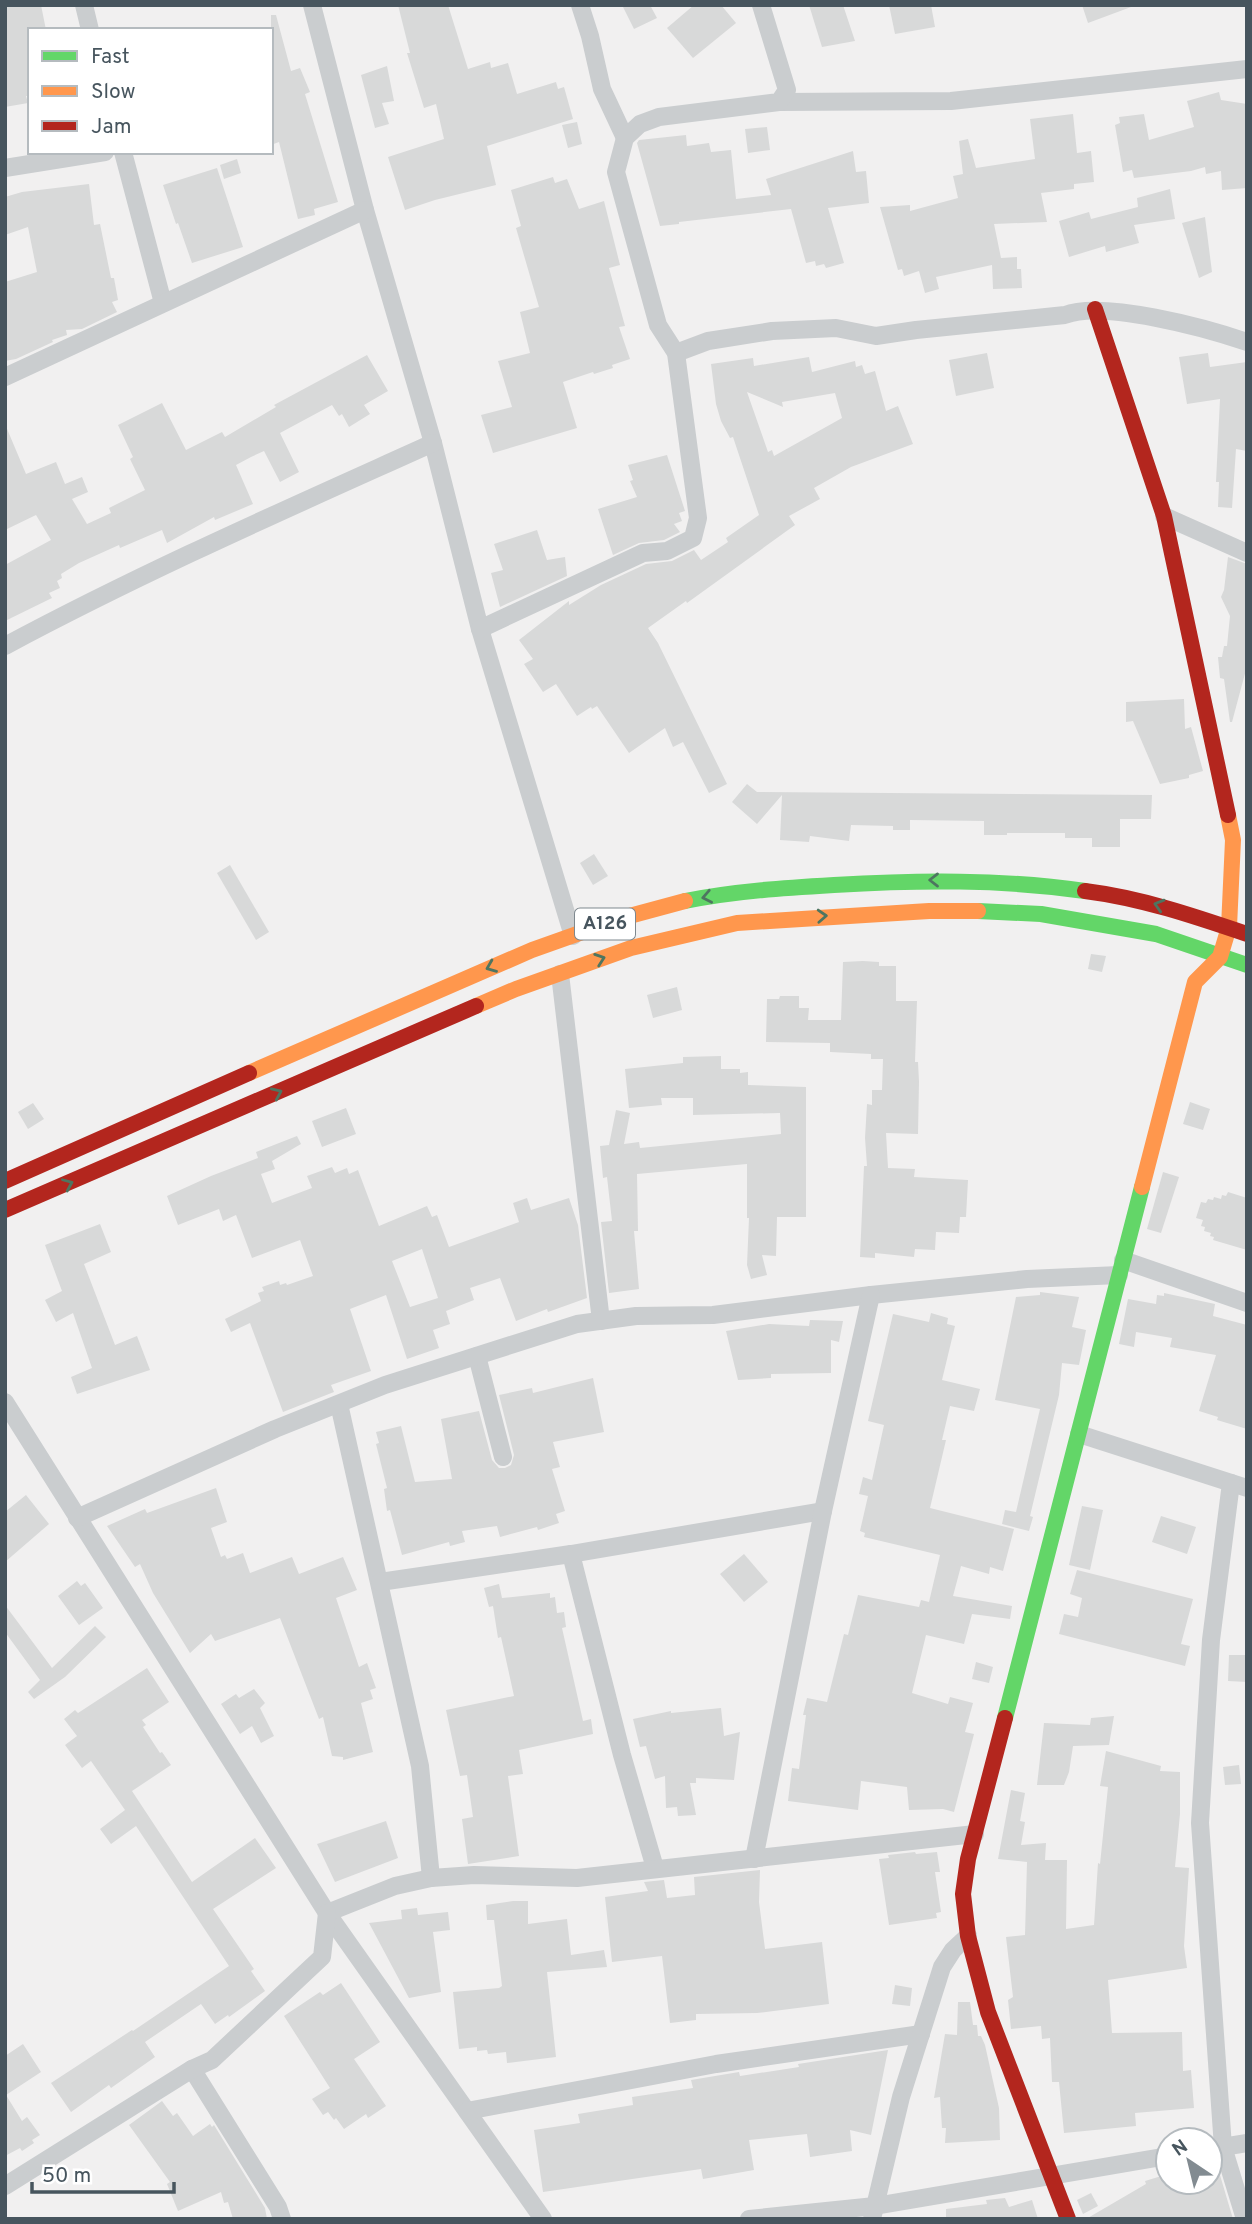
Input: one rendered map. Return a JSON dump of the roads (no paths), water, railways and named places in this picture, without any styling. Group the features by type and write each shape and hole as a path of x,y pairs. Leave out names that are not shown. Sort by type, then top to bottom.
{"main road":[{"path":"1068,2219 988,2012 968,1936 963,1894 975,1835 1195,982 1220,957 1229,927 1233,840 1164,516 1095,309"},
{"name":"A126","path":"5,1181 488,968 667,905 780,888 919,880 1036,883 1094,890 1152,903 1247,934"},
{"name":"A126","path":"5,1210 455,1014 631,948 700,930 737,923 879,913 984,911 1041,914 1156,934 1247,965"}],"street":[{"path":"84,5 90,28"},
{"path":"313,5 365,210 433,443 480,629 573,936"},
{"path":"580,5 602,89 625,138"},
{"path":"761,5 787,90 779,102"},
{"path":"480,629 643,553 667,551 693,538 698,518 676,353 658,324 616,172 625,138 640,124 659,117 779,102 951,101 1245,70"},
{"path":"5,168 92,154"},
{"path":"124,154 163,303"},
{"path":"5,377 365,210"},
{"path":"676,353 708,341 772,331 836,328 876,336 1065,316 1077,310 1095,309 1152,318 1247,342"},
{"path":"5,646 171,561 433,443"},
{"path":"1164,516 1247,553"},
{"path":"1189,914 1181,943 1195,982"},
{"path":"560,974 601,1321"},
{"path":"77,1518 275,1429 385,1385 577,1324 636,1316 713,1315 1121,1268 1247,1303"},
{"path":"754,1859 823,1511 871,1295"},
{"path":"477,1356 503,1457"},
{"path":"5,1402 327,1913 543,2219"},
{"path":"339,1404 420,1766 431,1878"},
{"path":"1079,1434 1239,1485 1211,1640 1200,1823 1215,2126"},
{"path":"380,1582 571,1554 823,1511"},
{"path":"571,1554 654,1868"},
{"path":"327,1913 395,1886 431,1878 474,1875 577,1878 975,1835"},
{"path":"5,2186 192,2069 212,2060 322,1957 327,1913"},
{"path":"874,2212 901,2097 942,1967 953,1950 968,1936"},
{"path":"467,2111 716,2064 921,2034"},
{"path":"192,2069 278,2207 282,2219"},
{"path":"1224,2147 1247,2143"},
{"path":"748,2219 874,2212 1052,2175 1154,2158"},
{"path":"1224,2168 1245,2219"}]}
